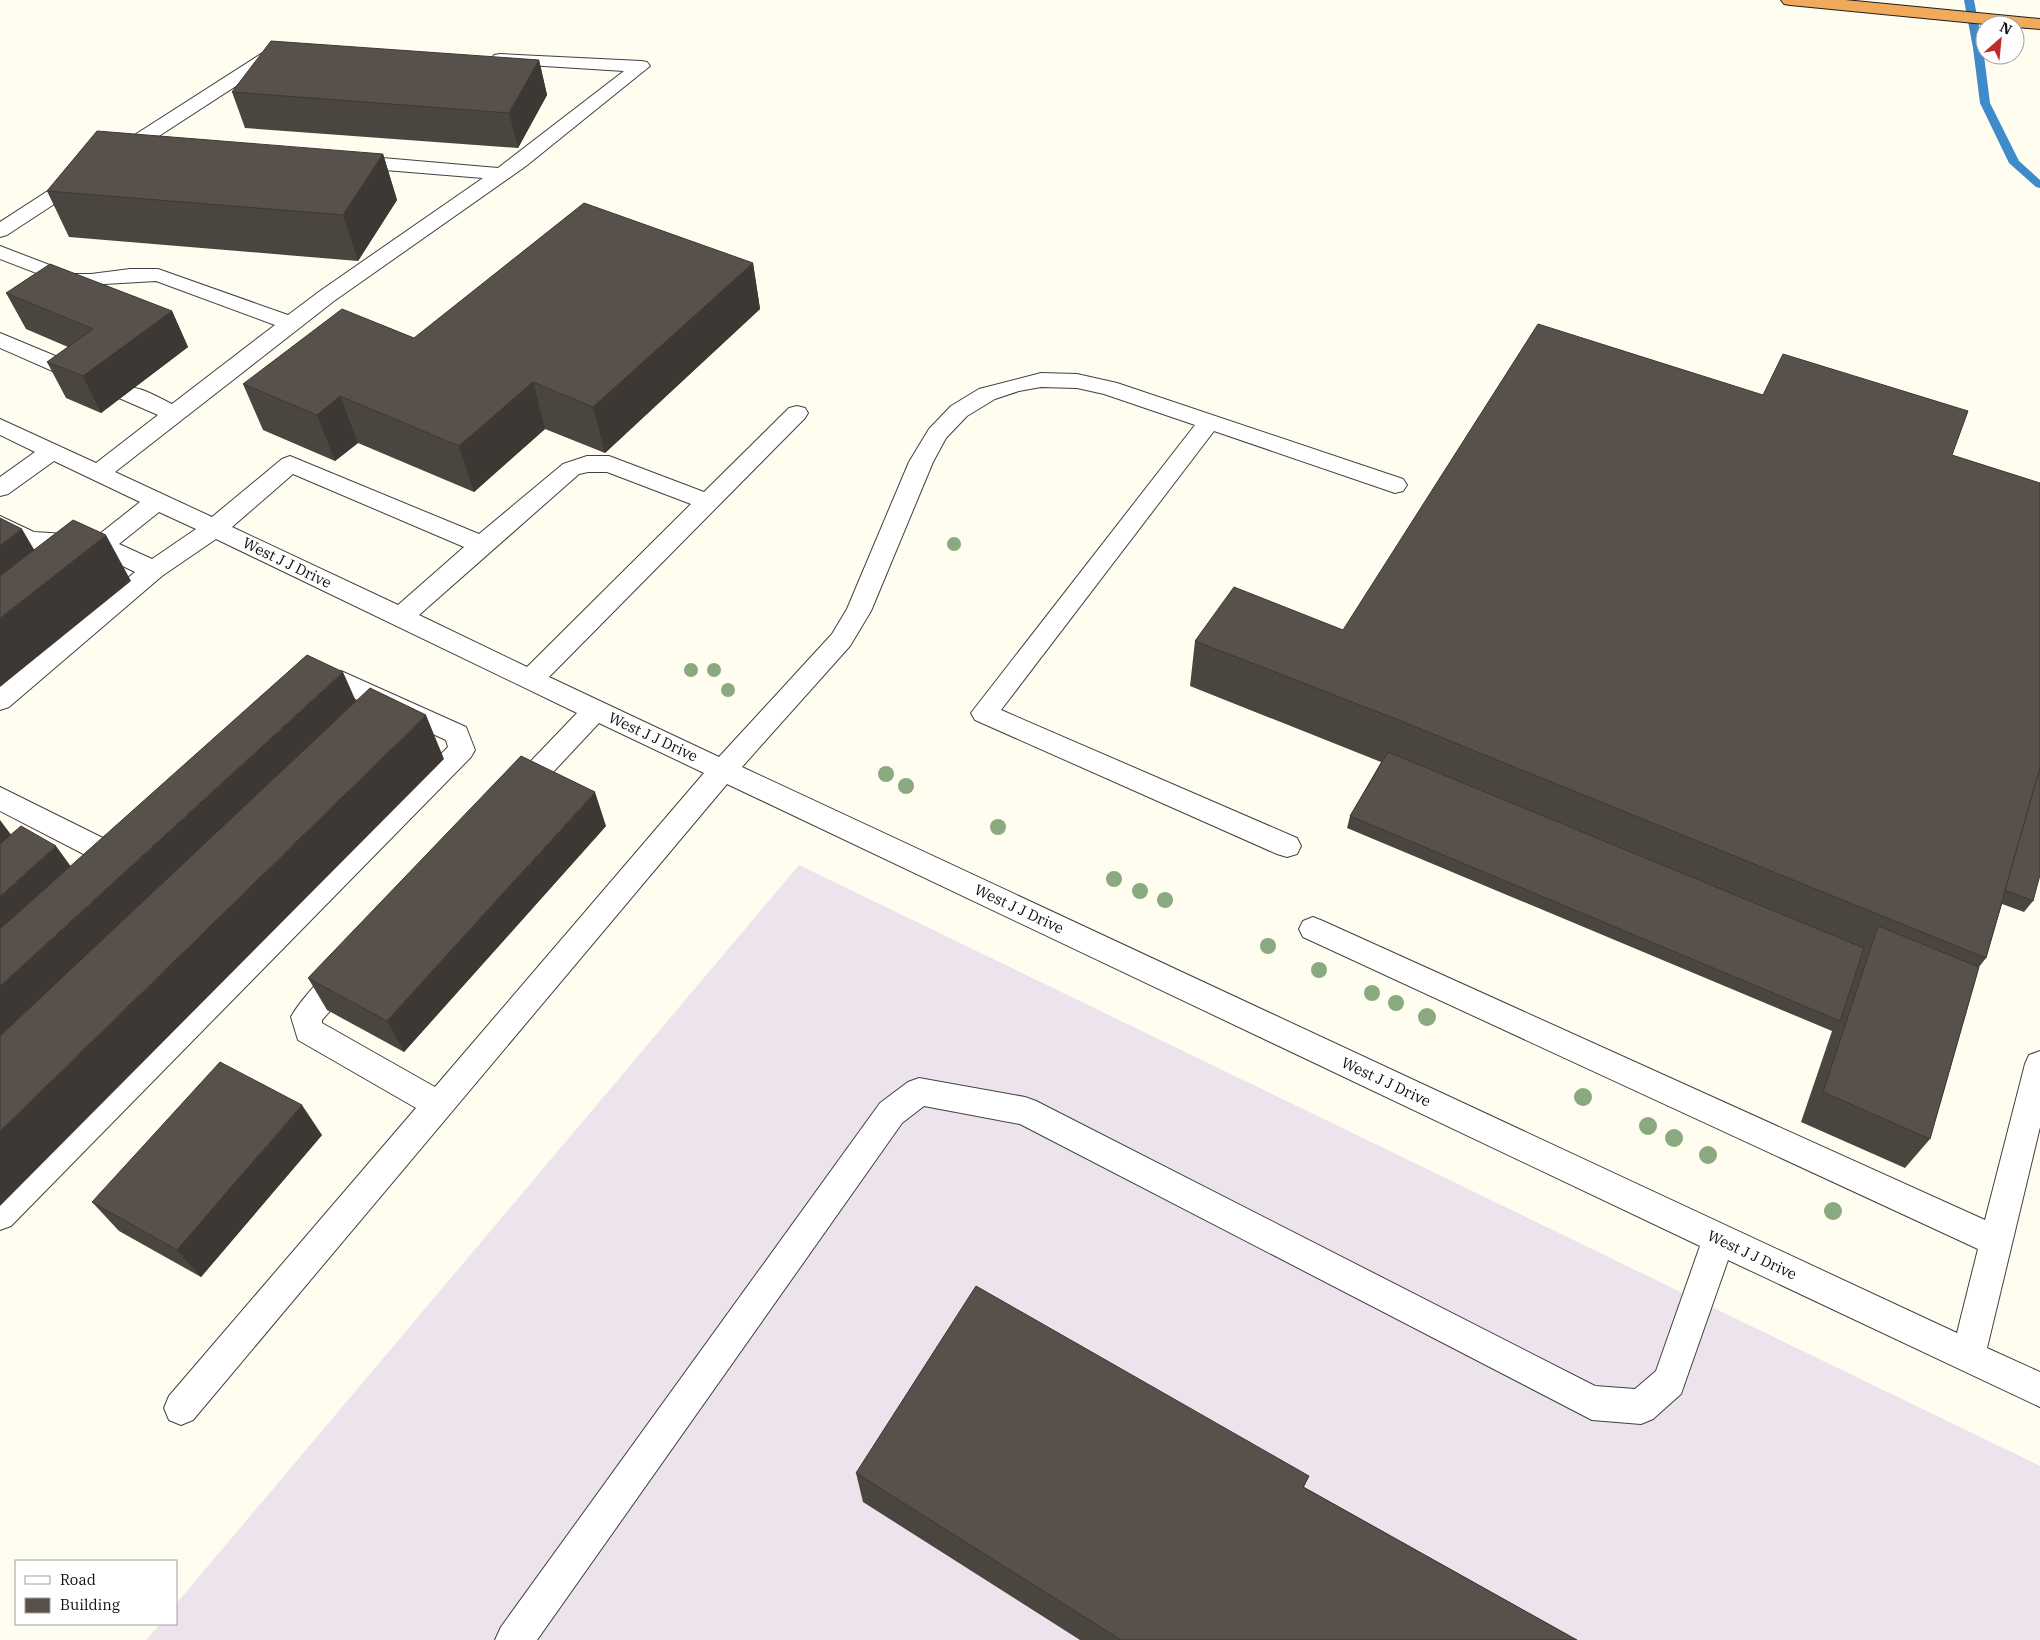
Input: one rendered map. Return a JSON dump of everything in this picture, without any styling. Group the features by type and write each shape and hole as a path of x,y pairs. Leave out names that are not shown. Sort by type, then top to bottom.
{"highway":[{"path":"1790,0 2040,24"}],"street":[{"path":"0,231 285,47 302,47"},
{"path":"98,473 327,296 500,174 641,66 484,58"},
{"path":"136,142 166,145"},
{"path":"333,160 500,174"},
{"path":"0,252 70,280 92,280 130,275 158,275 292,324"},
{"path":"0,340 92,380"},
{"path":"181,1408 724,770 841,640 859,611 921,462 937,434 959,411 987,394 1041,380 1068,381 1109,388 1394,486"},
{"path":"127,393 175,414"},
{"path":"531,679 797,413"},
{"path":"1209,422 984,713 1286,846"},
{"name":"West J J Drive","path":"0,426 595,710 2040,1390"},
{"path":"0,488 53,451"},
{"path":"0,700 153,570 215,528 290,464 482,545"},
{"path":"401,617 571,469 587,464 609,464 708,502"},
{"path":"73,565 157,501"},
{"path":"0,524 30,540 101,545 153,570"},
{"path":"0,1215 462,750 457,734 340,682 318,690 297,709"},
{"path":"496,815 595,710"},
{"path":"0,798 109,854 131,849 153,837"},
{"path":"1313,929 1996,1241"},
{"path":"367,952 306,1016 309,1031 439,1105"},
{"path":"1968,1356 2040,1064"},
{"path":"514,1640 891,1113 919,1092 1025,1111 1592,1403 1641,1407 1669,1382 1719,1239"}],"shaded area":[{"path":"799,865 2040,1466 2040,1640 146,1640 159,1625 178,1625 178,1602"}],"building":[{"path":"271,41 539,60 509,113 232,92"},
{"path":"97,131 383,154 343,215 47,191"},
{"path":"584,203 753,263 593,407 533,382 459,446 340,396 317,415 243,384 342,309 414,338"},
{"path":"50,264 172,311 83,376 47,362 93,329 6,293"},
{"path":"1538,324 1763,395 1783,354 1968,411 1952,455 2040,483 2040,768 1986,958 1396,719 1195,641 1234,587 1343,630"},
{"path":"0,518 22,529 0,545"},
{"path":"73,520 106,535 0,618 0,576"},
{"path":"307,655 343,672 0,986 0,929"},
{"path":"370,688 426,715 0,1131 0,1036"},
{"path":"1388,752 1864,948 1840,1021 1350,816"},
{"path":"521,756 595,792 387,1021 308,978"},
{"path":"2040,768 2040,875 2033,901 2005,890"},
{"path":"21,826 56,846 0,896 0,844"},
{"path":"1878,926 1979,967 1930,1139 1823,1092"},
{"path":"220,1062 302,1105 177,1250 92,1202"},
{"path":"976,1286 1309,1476 1303,1487 1577,1640 1121,1640 856,1473"}],"waterway":[{"path":"1969,0 1978,48 1985,103 2014,163 2040,185"}]}
